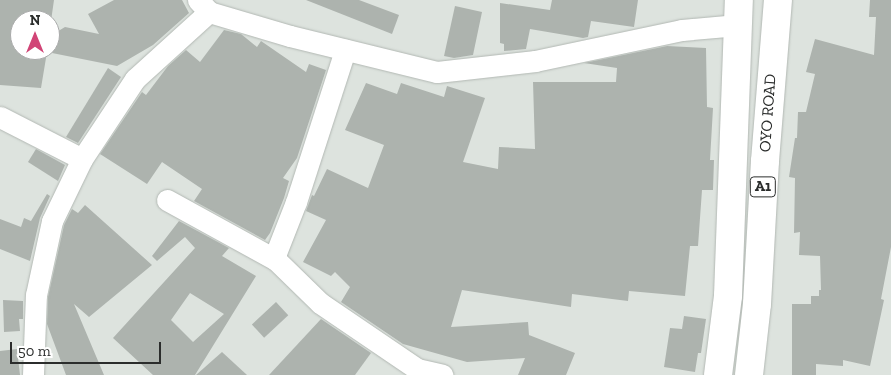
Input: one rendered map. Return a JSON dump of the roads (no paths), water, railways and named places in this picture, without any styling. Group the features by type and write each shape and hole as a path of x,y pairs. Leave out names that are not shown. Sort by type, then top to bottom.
{"highway":[{"name":"OYO ROAD","path":"750,375 757,304 765,151 778,0"},
{"name":"OYO ROAD","path":"718,375 728,296 738,12"}],"street":[{"path":"33,375 36,295 52,221 82,159 135,79 203,6 345,50 437,72 467,71 535,61 682,30 738,12"},
{"path":"276,260 276,253 296,202 345,50"},
{"path":"0,117 82,159"},
{"path":"167,200 276,260 320,303 417,369 442,375"}]}
